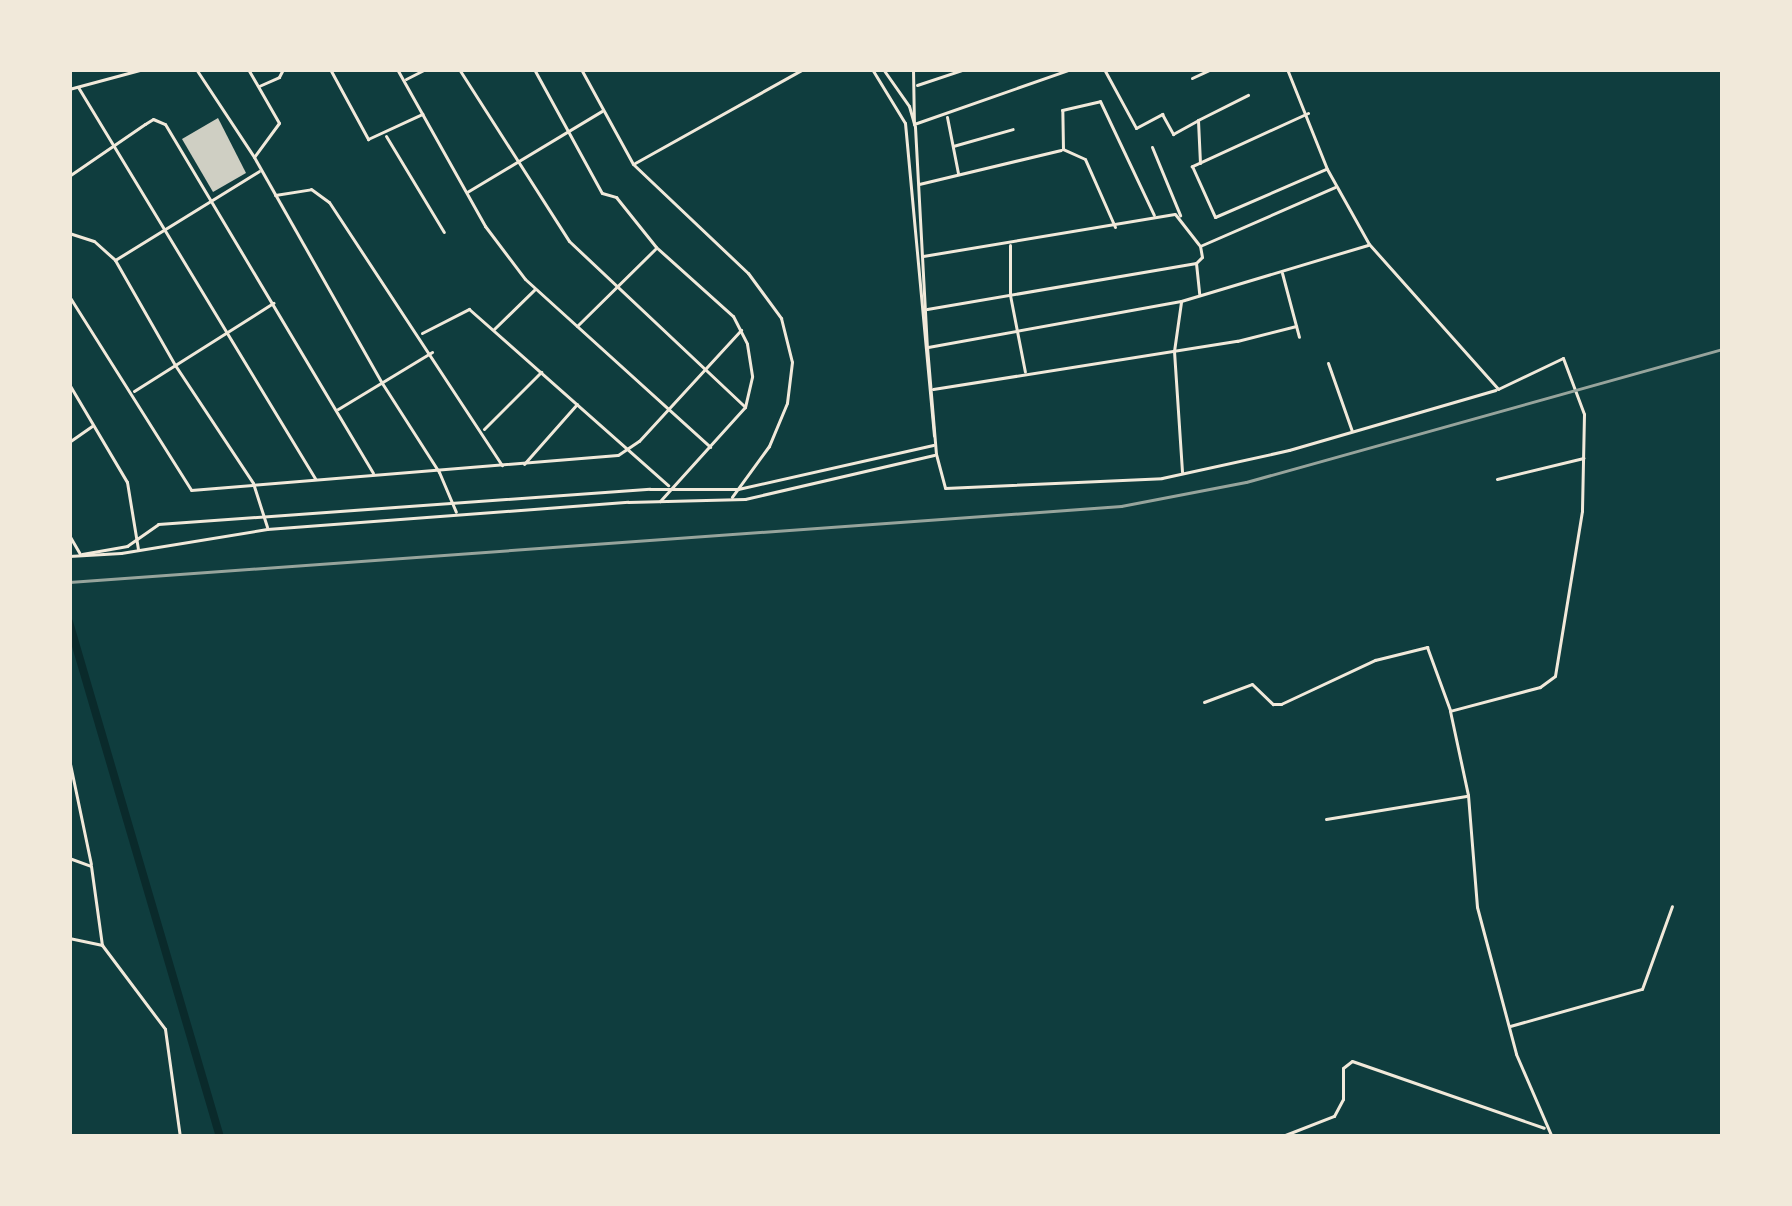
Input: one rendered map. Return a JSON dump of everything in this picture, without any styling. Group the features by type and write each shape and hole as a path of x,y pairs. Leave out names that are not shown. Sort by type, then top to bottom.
{"street":[{"path":"69,89 143,69"},
{"path":"196,69 254,157 382,382 440,472 456,514"},
{"path":"248,69 278,123 254,157"},
{"path":"259,86 279,77 283,69"},
{"path":"330,69 365,136 374,140 424,113"},
{"path":"397,69 497,244 536,289 710,447"},
{"path":"403,80 426,69"},
{"path":"459,69 558,227 746,407"},
{"path":"534,69 602,193 616,197 656,248 720,303 741,330 752,377 746,407 660,501"},
{"path":"580,69 633,164 748,273 781,318 792,362 787,403 769,446 729,501"},
{"path":"785,69 790,76"},
{"path":"633,164 803,69"},
{"path":"872,69 906,129 928,419 935,437"},
{"path":"883,69 914,124"},
{"path":"913,69 927,347 936,454 941,484 947,489 1146,481 1182,474 1353,433 1498,389 1553,358 1568,362 1586,424 1585,458 1582,511 1555,676 1540,687 1450,711"},
{"path":"915,86 965,69"},
{"path":"914,124 1072,69"},
{"path":"1104,69 1136,128 1162,114 1173,134 1248,95"},
{"path":"1192,78 1211,69"},
{"path":"1287,69 1328,169 1370,244 1498,389"},
{"path":"78,87 316,480"},
{"path":"1063,149 1061,111 1100,101 1154,215"},
{"path":"465,194 604,110"},
{"path":"1307,113 1192,166 1215,217 1328,169"},
{"path":"947,115 958,175"},
{"path":"69,176 159,120 191,162 374,474"},
{"path":"1198,120 1200,163"},
{"path":"953,146 1013,129"},
{"path":"385,135 443,232"},
{"path":"927,309 1196,263 1202,257 1200,246 1180,216 1152,147"},
{"path":"917,185 1063,149 1085,159 1115,227"},
{"path":"116,260 261,170"},
{"path":"1200,246 1337,186"},
{"path":"274,195 311,189 325,196 503,466"},
{"path":"921,256 1115,227 1154,215 1180,216"},
{"path":"69,233 94,241 116,260 175,365 253,483 267,529"},
{"path":"1010,244 1010,295 1025,374"},
{"path":"927,347 1181,301 1370,244"},
{"path":"577,326 656,248"},
{"path":"1196,263 1199,296"},
{"path":"1281,271 1299,337"},
{"path":"492,331 536,289"},
{"path":"69,296 133,392 188,488 523,466 627,452 741,330"},
{"path":"1181,301 1174,351 1182,474"},
{"path":"133,392 274,303"},
{"path":"420,334 466,308 668,488"},
{"path":"932,389 1174,351 1296,326"},
{"path":"336,410 432,352"},
{"path":"1328,363 1353,433"},
{"path":"483,430 541,372"},
{"path":"69,384 127,482 138,550"},
{"path":"523,466 577,404"},
{"path":"69,442 93,426"},
{"path":"81,555 136,539 158,524 668,488 738,489 935,445"},
{"path":"70,554 138,550 267,529 660,501 729,501 936,454"},
{"path":"1497,478 1585,458"},
{"path":"69,535 81,555"},
{"path":"1204,702 1252,684 1273,704 1281,704 1375,660 1427,647 1450,711 1468,795 1477,907 1509,1026 1549,1133"},
{"path":"69,759 102,946 165,1029 180,1137"},
{"path":"1326,819 1468,795"},
{"path":"69,858 91,866"},
{"path":"1509,1026 1642,989 1672,906"},
{"path":"69,938 102,946"},
{"path":"1280,1137 1334,1116 1342,1099 1343,1068 1352,1061 1559,1137"}],"building":[{"path":"218,118 246,173 213,192 182,139"}],"waterway":[{"path":"69,622 220,1137"}],"railway":[{"path":"69,582 1121,506 1246,482 1723,349"}]}
